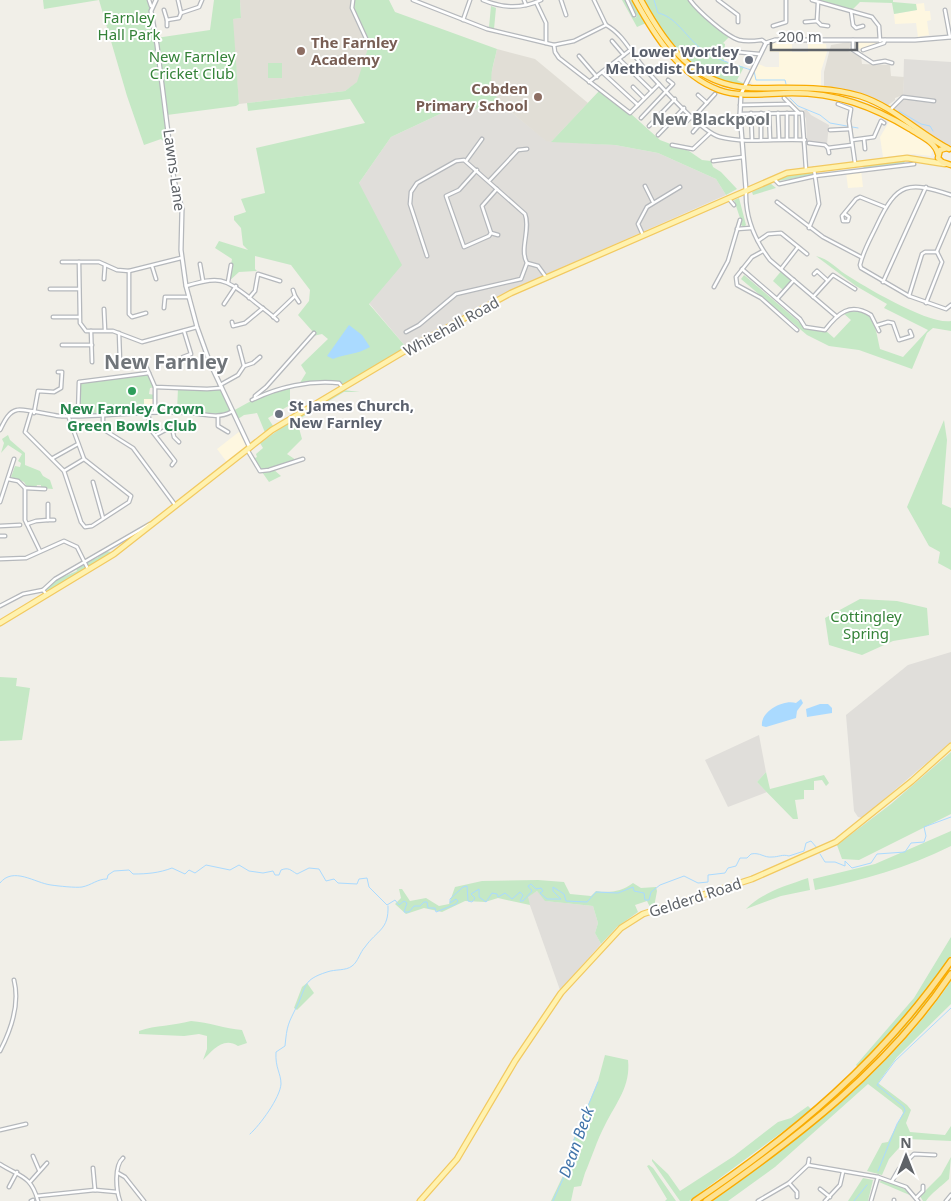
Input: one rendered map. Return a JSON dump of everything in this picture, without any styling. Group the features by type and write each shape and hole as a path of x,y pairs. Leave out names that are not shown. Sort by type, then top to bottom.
{"highway":[{"path":"635,0 664,46 684,68 707,85 726,92 741,94 805,93 842,98 863,104 930,142 938,154 939,160 949,165"},
{"path":"640,0 671,47 687,65 706,78 728,85 743,87 835,90 863,97 890,110 950,149"},
{"path":"728,85 741,94"},
{"path":"743,87 751,94"},
{"path":"890,110 891,114 907,128"},
{"path":"938,154 943,149 950,149"},
{"path":"696,1201 804,1122 855,1075 902,1024 951,961"},
{"path":"706,1201 784,1145 860,1080 910,1028 951,974"}],"main road":[{"path":"928,160 938,154"},
{"name":"Whitehall Road","path":"0,623 114,554 249,450 272,430 502,298 773,178 806,169 907,158 949,165"},
{"name":"Gelderd Road","path":"420,1201 457,1158 515,1061 561,993 621,928 643,914 752,879 836,842 912,781 951,746"}],"street":[{"name":"Lawns Lane","path":"149,0 173,169 182,208 181,258 186,286 197,327 231,412 249,450"},
{"path":"151,6 156,0"},
{"path":"167,20 179,18 181,13 178,0"},
{"path":"181,13 199,7 202,0"},
{"path":"353,0 352,8 369,45"},
{"path":"413,0 486,29 554,45 574,41 606,25"},
{"path":"462,20 470,0"},
{"path":"483,0 503,6 526,6 541,0"},
{"path":"524,0 526,6"},
{"path":"561,0 566,14"},
{"path":"594,0 606,25 617,32 659,84 710,133 728,138 805,140"},
{"path":"627,0 634,15"},
{"path":"690,0 695,7 730,36 743,40 762,40 766,43"},
{"path":"718,0 738,15 738,22"},
{"path":"773,26 786,22 786,0"},
{"path":"812,0 866,14 876,20 884,43 863,50"},
{"path":"536,2 546,23 546,43"},
{"path":"818,3 818,21 821,25 828,26"},
{"path":"164,10 167,26"},
{"path":"836,316 763,251 751,228 747,209 740,114 743,87 766,43 775,40 882,40 950,37 945,10"},
{"path":"851,11 853,25 856,28 862,26"},
{"path":"805,22 818,21"},
{"path":"853,40 853,50 872,63 885,59 892,63"},
{"path":"612,41 624,55"},
{"path":"554,45 555,52 559,58 630,113 659,84"},
{"path":"589,82 630,50"},
{"path":"737,52 759,54"},
{"path":"579,56 596,77"},
{"path":"619,59 652,91"},
{"path":"602,72 638,105"},
{"path":"748,79 754,88"},
{"path":"640,118 673,84 668,80"},
{"path":"633,87 645,98"},
{"path":"685,123 715,94"},
{"path":"698,95 707,103"},
{"path":"890,110 903,97 934,101"},
{"path":"784,98 798,113 804,116 806,169"},
{"path":"649,126 675,99"},
{"path":"740,105 790,104"},
{"path":"838,104 851,109 849,121 855,163"},
{"path":"658,135 684,108"},
{"path":"751,113 752,139"},
{"path":"761,113 761,139"},
{"path":"769,113 770,139"},
{"path":"778,113 778,139"},
{"path":"787,113 787,139"},
{"path":"740,114 798,113"},
{"path":"796,139 798,113"},
{"path":"852,140 874,137 881,121"},
{"path":"693,132 700,124"},
{"path":"830,130 850,129"},
{"path":"672,145 689,149 698,146 710,133"},
{"path":"466,161 482,139"},
{"path":"864,139 865,149"},
{"path":"809,143 825,145 828,148 852,145"},
{"path":"828,148 829,153"},
{"path":"489,181 518,150 527,149"},
{"path":"712,161 744,157"},
{"path":"907,158 908,164"},
{"path":"427,256 410,204 411,192 425,178 456,161 466,161 525,214 527,220 524,257 527,263 538,266 547,278"},
{"path":"861,163 862,170"},
{"path":"844,164 845,172"},
{"path":"773,178 779,184 815,176 914,164"},
{"path":"809,228 819,204 814,168"},
{"path":"477,170 459,190 446,196 464,247 489,236 491,233"},
{"path":"645,186 653,202"},
{"path":"884,282 926,186"},
{"path":"951,195 926,186 903,189 885,207 860,265 861,268 909,296 946,309 951,305"},
{"path":"643,235 638,224 640,218 653,202 680,187"},
{"path":"491,233 482,206 497,189"},
{"path":"845,214 856,199 860,197 885,207"},
{"path":"728,198 734,204"},
{"path":"777,202 809,228 862,257"},
{"path":"926,303 942,262 937,252 951,218"},
{"path":"714,287 728,261 740,220"},
{"path":"737,229 751,228"},
{"path":"758,241 776,232 781,233 807,254"},
{"path":"491,233 498,235"},
{"path":"781,269 798,248"},
{"path":"763,251 752,257 742,269 736,277 737,285 761,298 797,330"},
{"path":"909,296 922,254 925,252 937,252"},
{"path":"62,262 99,262 129,271 181,258"},
{"path":"79,262 79,317 82,328 91,331 105,330 119,333 142,342 197,327"},
{"path":"406,332 418,325 456,294 521,278 527,263"},
{"path":"104,279 105,265"},
{"path":"202,265 203,281"},
{"path":"228,282 231,265"},
{"path":"152,266 156,279"},
{"path":"742,269 805,326 825,330 836,316 846,310 858,309 871,315 878,324 879,331"},
{"path":"129,271 129,314 132,317 146,313"},
{"path":"816,272 827,280"},
{"path":"249,298 255,291 258,274 280,281"},
{"path":"813,297 833,275 855,289"},
{"path":"777,299 794,280"},
{"path":"186,286 203,281 228,282 236,286 277,320"},
{"path":"224,304 236,286"},
{"path":"50,289 79,289"},
{"path":"293,290 300,302"},
{"path":"160,295 165,297 190,297"},
{"path":"274,316 295,296"},
{"path":"164,308 165,297"},
{"path":"232,326 245,323 263,308"},
{"path":"104,309 105,330"},
{"path":"53,317 79,317"},
{"path":"878,324 893,323 899,340 912,336 910,331"},
{"path":"91,331 92,362"},
{"path":"182,357 191,354 184,331"},
{"path":"119,333 120,361"},
{"path":"314,333 254,399 277,390 326,382 339,383 343,388"},
{"path":"62,345 92,345"},
{"path":"239,347 244,366"},
{"path":"155,387 207,389 221,387 238,375 244,366 253,363 260,357"},
{"path":"146,364 155,387 155,412"},
{"path":"58,372 62,372 61,388 54,392 38,391 33,412 25,432 64,470 81,522 85,527 103,518 130,500 130,494 84,459 68,416"},
{"path":"78,416 79,382 149,373"},
{"path":"0,430 8,416 16,410 62,416 177,411 218,416 231,412"},
{"path":"148,412 149,426 174,461 172,465"},
{"path":"103,415 103,424 106,431 133,448 176,506"},
{"path":"218,416 218,426 228,432"},
{"path":"156,435 172,428 187,426"},
{"path":"172,428 174,437 179,442"},
{"path":"53,458 78,444"},
{"path":"249,450 260,471 269,470 302,459"},
{"path":"64,470 84,459"},
{"path":"0,502 14,460"},
{"path":"8,479 18,481 25,488 45,489"},
{"path":"92,482 103,518"},
{"path":"25,488 25,520 40,551"},
{"path":"48,504 46,508 48,520"},
{"path":"27,524 36,521 54,520"},
{"name":"Whitehall Road","path":"43,590 55,579 146,525 156,522"},
{"path":"0,526 20,525"},
{"path":"0,558 26,558 58,542 69,542 77,547 88,571"},
{"path":"109,548 114,554"},
{"path":"0,606 2,607 23,594 43,590 47,595"},
{"path":"0,1051 8,1035 17,997 14,980"},
{"path":"0,1130 26,1124"},
{"path":"892,1181 898,1169 914,1154 935,1154"},
{"path":"33,1156 39,1170"},
{"path":"120,1201 117,1192 118,1173 119,1162 123,1158"},
{"path":"758,1201 789,1183 808,1165 809,1159"},
{"path":"30,1182 47,1163"},
{"path":"0,1164 17,1172 30,1182 35,1187 38,1201"},
{"path":"808,1165 843,1172 862,1172 892,1181 906,1187 917,1200 923,1191 923,1186"},
{"path":"93,1168 95,1190"},
{"path":"9,1187 17,1172"},
{"path":"825,1201 840,1185 843,1172"},
{"path":"118,1173 125,1177 144,1201"},
{"path":"871,1201 878,1177"},
{"path":"789,1183 797,1192 797,1197"},
{"path":"820,1189 830,1197"},
{"path":"37,1196 95,1190 117,1192"},
{"path":"946,1201 951,1195"}],"shaded area":[{"name":"The Farnley Academy","path":"240,0 353,0 369,45 358,82 345,91 239,104 232,19 241,18"},
{"path":"924,3 925,11 930,11 931,20 927,21 929,35 918,37 916,23 895,24 894,14 917,10 916,4"},
{"path":"853,40 885,40 884,43 863,50 853,46"},
{"path":"770,42 792,42 792,52 808,52 808,43 826,44 827,52 821,71 821,86 754,86 749,79 756,63 766,67 779,67 779,52 770,52"},
{"path":"849,42 851,45 848,51 861,56 862,64 890,65 891,76 904,77 903,95 895,98 887,106 848,90 824,86 824,72 831,45"},
{"name":"Cobden Primary School","path":"497,49 535,59 588,103 551,142 546,141 500,103 492,91 490,79"},
{"path":"904,59 951,62 951,149 890,110 903,97"},
{"path":"500,103 547,141 615,145 658,153 716,179 726,195 545,275 474,309 406,347 369,303 359,183 391,137 457,106 465,107 468,113 485,105"},
{"path":"806,109 811,115 829,125 827,144 807,141 806,119 803,111"},
{"path":"890,120 933,148 931,156 913,154 883,157 880,137"},
{"path":"861,170 863,187 848,188 846,172"},
{"path":"144,399 155,399 155,412 144,413"},
{"path":"240,431 250,448 229,465 217,449"},
{"path":"951,652 951,742 862,818 858,817 854,811 846,715 908,665"},
{"path":"759,735 766,772 757,782 767,792 728,807 705,760"},
{"path":"537,891 546,901 593,906 598,923 595,933 601,944 560,990 527,897"}],"green space":[{"path":"43,0 99,0 44,9"},
{"path":"99,0 149,0 156,38 210,30 214,0 240,0 241,18 233,19 239,104 236,106 167,115 171,149 161,139 144,145 127,96"},
{"path":"353,0 389,0 395,12 497,49 491,77 493,89 500,103 485,105 468,113 465,107 457,106 391,137 359,183 402,265 369,304 406,347 341,386 337,383 326,382 298,386 306,373 301,365 328,339 322,334 313,336 314,333 298,315 309,301 310,290 291,265 255,256 255,269 257,271 239,272 228,282 232,259 215,248 219,241 248,250 243,245 241,228 234,220 234,216 246,212 241,199 265,193 256,148 365,123 350,99 248,111 247,103 345,91 357,82 369,45 352,8"},
{"path":"622,0 626,0 635,18 637,16 629,0 632,0 646,23 637,27"},
{"path":"641,0 690,0 695,7 730,36 723,43 725,44 724,61 744,67 737,80 745,84 743,87 724,83 708,76 682,57"},
{"path":"812,0 893,0 893,2 916,4 917,10 894,14 892,3 860,2 851,11"},
{"path":"491,6 496,8 494,29 489,27"},
{"path":"268,63 282,63 282,78 268,78"},
{"path":"600,90 630,113 660,140 689,151 702,160 711,161 713,167 721,172 737,189 726,195 716,179 658,153 615,145 551,142"},
{"path":"905,160 904,164 865,169 863,167 864,165"},
{"path":"813,172 813,176 777,181 785,176"},
{"path":"770,183 776,188 753,195 752,192"},
{"path":"739,198 746,225 744,227 741,225 742,218 740,218 734,200"},
{"path":"816,256 829,261 854,280 897,304 928,317 941,321 951,321 951,331 933,328 927,333 912,369 859,350 829,346 807,335 741,279 744,275 805,327 825,330 834,338 851,320 843,313 861,312 871,319 880,349 903,357 928,330 884,308 887,304 856,286"},
{"path":"782,270 794,280 784,291 773,281"},
{"path":"149,373 155,387 150,388 149,394 155,395 155,399 144,399 144,413 78,415 79,382"},
{"path":"290,387 290,405 268,418 275,429 266,435 257,413 244,415 235,421 231,412 264,394"},
{"path":"178,388 221,388 231,412 218,416 177,411"},
{"path":"343,390 360,392 344,392 301,418 299,428 302,439 287,454 296,460 273,469 281,476 269,482 253,459 257,457 256,454 263,448 260,443 294,419"},
{"path":"944,420 947,440 942,504 951,508 951,570 938,563 940,552 929,546 907,507"},
{"path":"8,435 10,440 25,453 25,465 40,471 43,476 50,480 53,489 41,488 41,485 37,485 36,488 27,487 24,482 11,477 15,466 20,467 21,463 18,461 22,454 8,445 1,453 4,443 2,439"},
{"path":"106,551 111,552 88,567 88,561 97,558"},
{"path":"83,565 86,569 47,591 46,588 56,580 77,571 76,568"},
{"name":"Cottingley Spring","path":"860,599 897,601 927,608 929,635 893,641 862,655 829,645 825,618"},
{"path":"0,677 17,678 16,686 30,688 22,740 0,741"},
{"path":"951,752 951,814 859,860 842,859 837,845 891,804"},
{"path":"766,772 770,789 824,775 829,783 826,786 822,780 814,781 814,790 804,790 804,799 795,800 798,819 793,819 757,782"},
{"path":"951,831 951,846 918,861 850,882 815,890 813,879 875,864"},
{"path":"808,878 810,890 781,896 746,909 767,894"},
{"path":"538,880 564,882 570,894 591,896 596,891 615,891 633,883 641,888 656,887 657,891 654,907 650,907 647,901 635,905 638,912 617,927 601,944 595,933 598,923 593,906 545,901 537,891 528,897 530,905 498,898 485,902 465,901 442,912 424,908 406,914 395,904 401,898 399,889 402,889 410,901 426,898 439,906 449,904 455,887 482,881"},
{"path":"951,937 951,956 906,1017 859,1068 856,1065 914,998"},
{"path":"951,966 930,997 900,1033 882,1052 914,1015"},
{"path":"951,981 951,1004 897,1057 878,1083 911,1110 906,1123 910,1132 945,1135 951,1126 951,1141 907,1139 889,1159 882,1175 867,1171 882,1143 888,1142 903,1113 902,1110 868,1084 775,1167 728,1201 713,1201 779,1153 842,1102 900,1045 927,1014"},
{"path":"307,983 314,993 297,1010 294,1008 302,987"},
{"path":"191,1021 242,1030 247,1043 238,1046 233,1043 223,1044 214,1049 203,1060 207,1049 207,1036 199,1034 184,1036 139,1034 139,1031 145,1029"},
{"path":"605,1055 628,1060 625,1086 599,1137 581,1186 574,1187 571,1201 551,1201 568,1165 569,1150 598,1081"},
{"path":"868,1067 846,1090 790,1137 730,1180 809,1120"},
{"path":"808,1106 812,1110 689,1201 680,1201 652,1161 652,1159 668,1174 680,1191 734,1156 778,1122 791,1118"},
{"path":"951,1157 949,1179 926,1201 923,1201 920,1196 941,1175"},
{"path":"649,1165 676,1201 665,1201 667,1199 647,1166"},
{"path":"863,1178 873,1180 868,1201 848,1201"},
{"path":"883,1180 902,1187 912,1196 879,1182"}],"water":[{"path":"349,325 362,335 370,347 333,359 327,356"},
{"path":"801,699 803,703 797,711 796,718 766,727 762,726 765,716 773,708 785,703 796,703"},
{"path":"820,704 828,704 832,708 832,713 807,717 806,709"}],"waterway":[{"path":"654,0 658,13 671,19 697,45 709,54 754,71 756,80 785,80 786,84"},
{"path":"790,98 798,106 820,115 830,123 858,128"},
{"path":"899,111 921,124 930,126 933,131"},
{"path":"820,854 825,862 835,862 845,866 845,861 852,868 871,863 877,854 905,852 911,843 924,842 926,836 924,827 951,817"},
{"path":"0,883 5,878 18,876 45,884 79,887 107,879 108,875 114,871 129,870 133,874 143,874 172,868 185,874 189,870 195,873 206,865 230,870 239,865 249,871 263,873 273,871 275,875 279,875 281,870 284,869 289,869 297,874 309,868 319,869 326,881 334,879 338,883 357,884 359,879 367,878 369,887 387,905 395,900 399,905 404,901 407,903 404,912 409,912 414,906 420,906 424,902 427,902 428,908 435,908 436,912 456,904 458,901 456,899 450,903 450,899 463,887 467,886 468,901 472,902 475,898 471,894 479,889 479,897 486,902 492,893 497,894 498,897 505,893 512,899 520,892 523,895 520,901 523,901 532,891 528,886 531,884 536,889 541,888 543,891 540,893 547,899 561,899 553,891 553,887 564,894 566,901 587,902 596,892 618,893 633,887 634,891 644,893 645,900 649,900 651,892 660,885 684,876 698,883 708,882 708,875 725,873 728,868 736,866 740,858 747,858 751,854 769,857 789,856 804,851 806,843 811,841 817,848"},
{"path":"250,1134 269,1111 280,1090 281,1080 276,1062 276,1052 285,1046 288,1025 306,984 319,975 350,968 369,941 384,925 387,920 388,906"},
{"path":"878,1171 897,1124 905,1111 904,1107 877,1085 895,1061 951,1008"},
{"name":"Dean Beck","path":"553,1201 568,1168 568,1154 598,1082"},
{"path":"854,1201 867,1185"}],"place":[{"name":"The Farnley Academy","path":"301,51"},
{"name":"Lower Wortley Methodist Church","path":"749,60"},
{"name":"Cobden Primary School","path":"538,97"},
{"name":"New Farnley Crown Green Bowls Club","path":"132,391"},
{"name":"St James Church, New Farnley","path":"279,414"}],"district":[{"name":"New Blackpool","path":"711,119"},
{"name":"New Farnley","path":"166,361"}],"park label":[{"name":"Farnley Hall Park","path":"129,26"},
{"name":"New Farnley Cricket Club","path":"192,64"}]}
